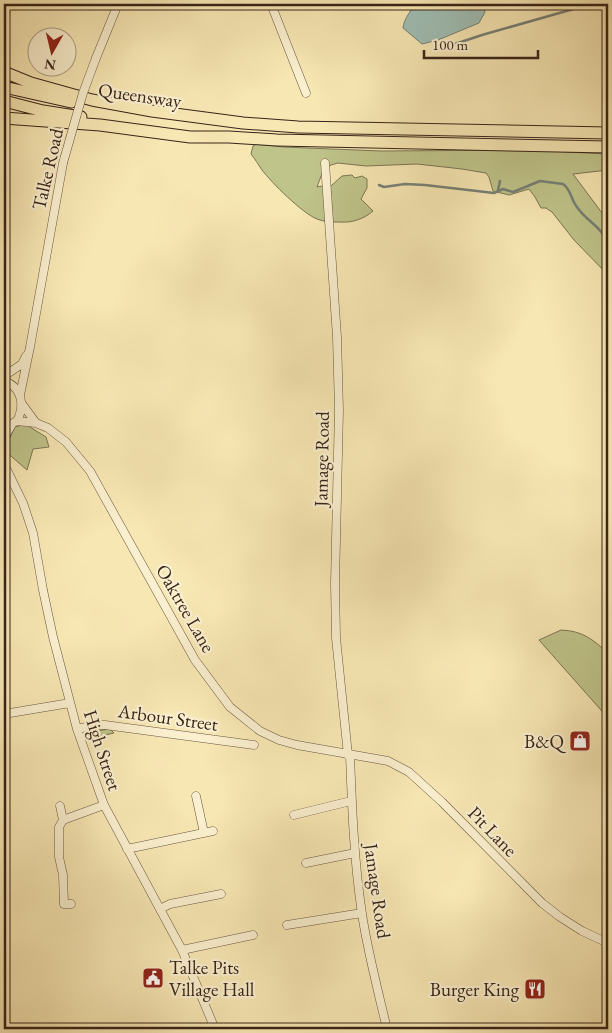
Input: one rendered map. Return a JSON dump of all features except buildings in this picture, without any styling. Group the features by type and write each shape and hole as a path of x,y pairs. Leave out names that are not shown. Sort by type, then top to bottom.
{"highway":[{"path":"4,72 31,83 92,100 243,124 298,127 608,133"},
{"name":"Queensway","path":"4,88 113,110 243,124"},
{"name":"Queensway","path":"4,101 43,111 86,118 229,137"},
{"path":"4,118 100,125 190,136 277,140 608,147"}],"street":[{"name":"Talke Road","path":"20,395 63,163 83,93 118,4"},
{"path":"271,4 306,93"},
{"name":"Jamage Road","path":"325,163 338,337 336,638 349,755 355,853 362,913 387,1029"},
{"name":"Talke Road","path":"4,376 22,364 30,347"},
{"path":"4,381 14,387 20,395 22,404 4,438"},
{"name":"Oaktree Lane","path":"22,404 36,423"},
{"path":"4,428 14,422"},
{"name":"Oaktree Lane","path":"14,422 36,423 48,428 66,442 90,470 195,660 230,707 260,731 279,740 349,755"},
{"name":"High Street","path":"4,464 24,503 34,533 42,590 70,702 77,729 104,805 182,950 215,1029"},
{"path":"4,714 70,702"},
{"name":"Arbour Street","path":"77,729 105,725 254,745"},
{"name":"Pit Lane","path":"349,755 388,761 409,772 442,802 527,890 542,903 560,918 608,943"},
{"path":"128,850 208,832 196,796"},
{"path":"294,816 351,801"},
{"path":"63,820 104,805"},
{"path":"60,806 63,820 59,830 59,857 63,875 64,904 71,904"},
{"path":"306,863 355,853"},
{"path":"160,909 170,904 221,894"},
{"path":"288,925 362,913"},
{"path":"182,950 254,935"}],"green space":[{"path":"257,144 283,147 381,151 528,150 608,154 608,170 573,174 608,221 608,275 574,240 552,212 546,208 541,208 529,189 509,195 493,191 486,173 462,169 417,164 366,166 338,163 331,165 323,171 317,187 331,186 342,176 352,175 355,178 362,176 367,179 367,188 361,199 373,211 353,221 326,221 317,219 303,211 267,176 251,154 253,146"},
{"path":"25,424 46,437 49,447 33,449 27,470 4,450 15,427"},
{"path":"561,630 581,634 608,653 608,718 539,640"},
{"path":"110,729 114,733 87,739 87,734"}],"water":[{"path":"448,4 472,4 484,9 485,12 479,23 438,40 422,44 403,28 413,5 419,9"}],"waterway":[{"path":"440,49 591,4"},
{"path":"498,190 500,181"},
{"path":"379,185 384,187 405,184 425,185 494,193 503,189 513,192 540,181 563,184 568,189 581,212 601,231 608,242"}],"place":[{"name":"B&Q","path":"580,741"},
{"name":"Talke Pits Village Hall","path":"153,978"},
{"name":"Burger King","path":"535,989"}]}
